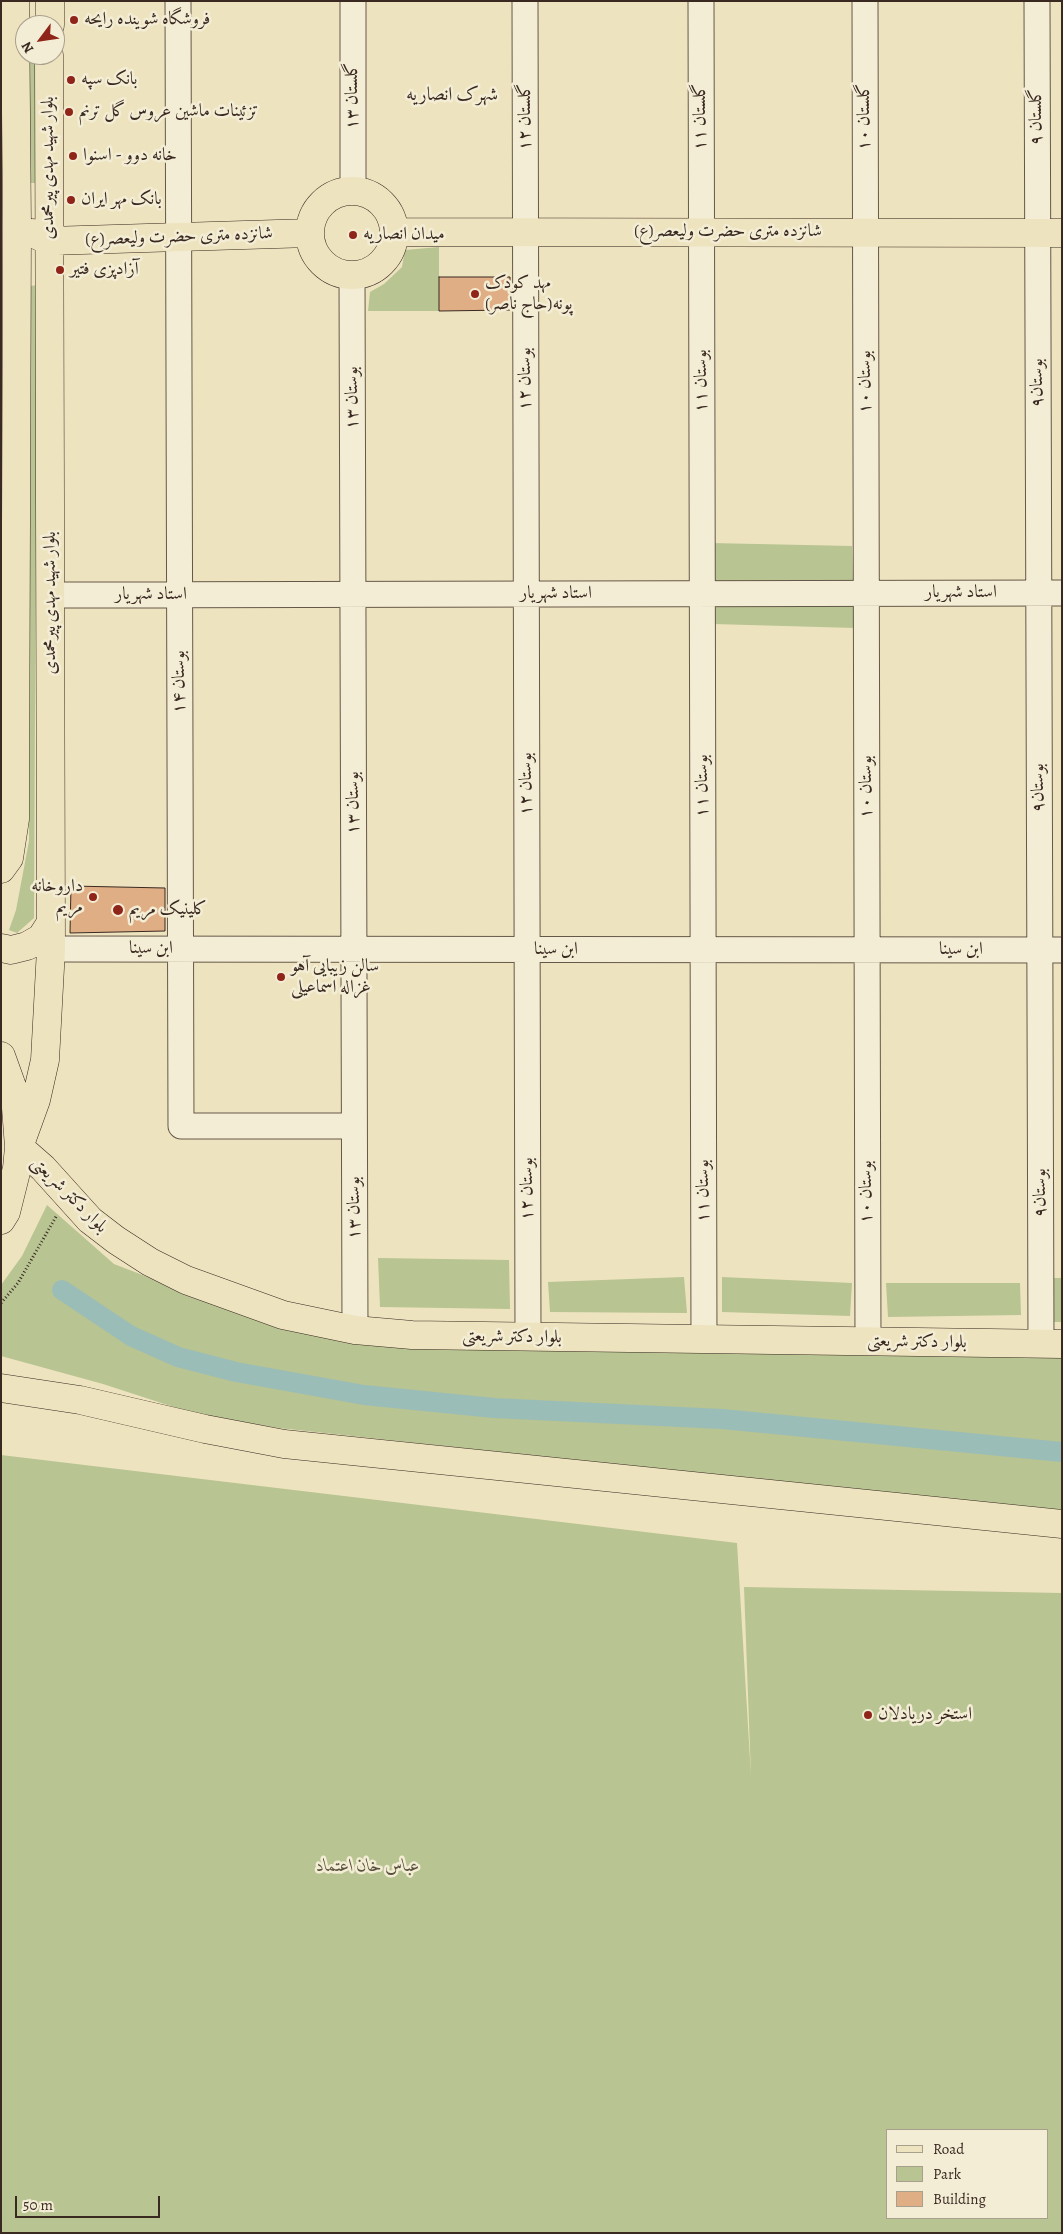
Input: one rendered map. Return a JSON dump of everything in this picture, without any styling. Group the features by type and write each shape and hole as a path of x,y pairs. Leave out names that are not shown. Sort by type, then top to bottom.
{"main road":[{"name":"بلوار شهید مهدی پیرمحمدی","path":"5,863 15,819 8,569 9,226 15,1"},
{"path":"50,1 50,15"},
{"name":"بلوار شهید مهدی پیرمحمدی","path":"19,1147 36,1100 45,1060 50,936 50,65"},
{"path":"354,191 364,193 382,204 388,212 394,232 393,243 382,262 374,269 352,275 331,270 323,263 312,244 310,234 311,222 323,203 332,196 354,191"},
{"path":"9,226 49,241"},
{"name":"شانزده متری حضرت ولیعصر(ع)","path":"394,232 1050,233"},
{"name":"شانزده متری حضرت ولیعصر(ع)","path":"49,241 310,234"},
{"path":"9,261 49,241"},
{"path":"1,948 11,950 27,946 41,938 50,936"},
{"path":"1,1056 15,1095 19,1147 18,1168 6,1212 1,1220"},
{"name":"بلوار دکتر شریعتی","path":"19,1147 43,1168 90,1220 150,1262 186,1280 283,1315 355,1330 412,1335 1052,1343"},
{"path":"1,1388 80,1400 205,1429 284,1444 1062,1524"}],"street":[{"name":"بوستان ۱۴","path":"178,1 181,1126 354,1126"},
{"name":"گلستان ۱۳","path":"353,1 354,191"},
{"name":"گلستان ۱۲","path":"525,1 526,232"},
{"name":"گلستان ۱۱","path":"701,1 702,232"},
{"name":"گلستان ۱۰","path":"865,1 866,233"},
{"name":"گلستان ۹","path":"1037,1 1050,233"},
{"name":"بوستان ۱۲","path":"526,232 528,1337"},
{"name":"بوستان ۱۱","path":"702,232 704,1339"},
{"name":"بوستان ۱۰","path":"866,233 868,1341"},
{"name":"بوستان۹","path":"1050,233 1052,1343"},
{"name":"بوستان ۱۳","path":"352,275 355,1330"},
{"name":"استاد شهریار","path":"51,595 1050,593"},
{"name":"ابن سینا","path":"50,936 181,949 1051,950"}],"path":[{"path":"1,1303 18,1284 68,1196"}],"green space":[{"path":"29,65 35,65 35,183 29,183"},
{"path":"439,247 439,311 368,311 370,292 384,284 402,267 405,250"},
{"path":"37,285 34,918 17,933 9,930 16,910 29,841 31,286"},
{"path":"710,543 852,546 853,581 710,582"},
{"path":"712,599 855,599 855,628 713,624"},
{"path":"47,1205 114,1264 275,1326 343,1342 438,1349 1062,1357 1062,1510 930,1499 279,1428 195,1414 103,1384 1,1356 1,1285 22,1256"},
{"path":"378,1258 509,1260 510,1309 380,1307"},
{"path":"684,1277 687,1313 550,1312 548,1282"},
{"path":"722,1277 852,1283 850,1316 722,1312"},
{"path":"1052,1278 1062,1278 1062,1322 1050,1322"},
{"path":"886,1283 1020,1283 1021,1315 888,1317"},
{"name":"عباس خان اعتماد","path":"1,1455 737,1543 751,1776 744,1587 1062,1593 1062,2233 1,2233"}],"building":[{"name":"مهد کودک پونه(حاج ناصر)","path":"439,277 510,277 510,310 439,311"},
{"name":"کلینیک مریم","path":"71,886 165,888 165,931 70,933"}],"waterway":[{"path":"62,1290 131,1336 178,1357 236,1372 364,1395 494,1408 722,1419 1062,1452"}],"place":[{"name":"فروشگاه شوینده رایحه","path":"74,20"},
{"name":"بانک سپه","path":"71,80"},
{"name":"تزئینات ماشین عروس گل ترنم","path":"69,112"},
{"name":"خانه دوو - اسنوا","path":"73,156"},
{"name":"بانک مهر ایران","path":"71,200"},
{"name":"میدان انصاریه","path":"353,235"},
{"name":"آزادپزی فتیر","path":"60,270"},
{"name":"مهد کودک پونه(حاج ناصر)","path":"475,294"},
{"name":"داروخانه مریم","path":"93,897"},
{"name":"کلینیک مریم","path":"118,910"},
{"name":"سالن زیبایی آهو غزاله اسماعیلی","path":"281,977"},
{"name":"استخر دریادلان","path":"868,1715"}],"district":[{"name":"شهرک انصاریه","path":"452,95"}]}
